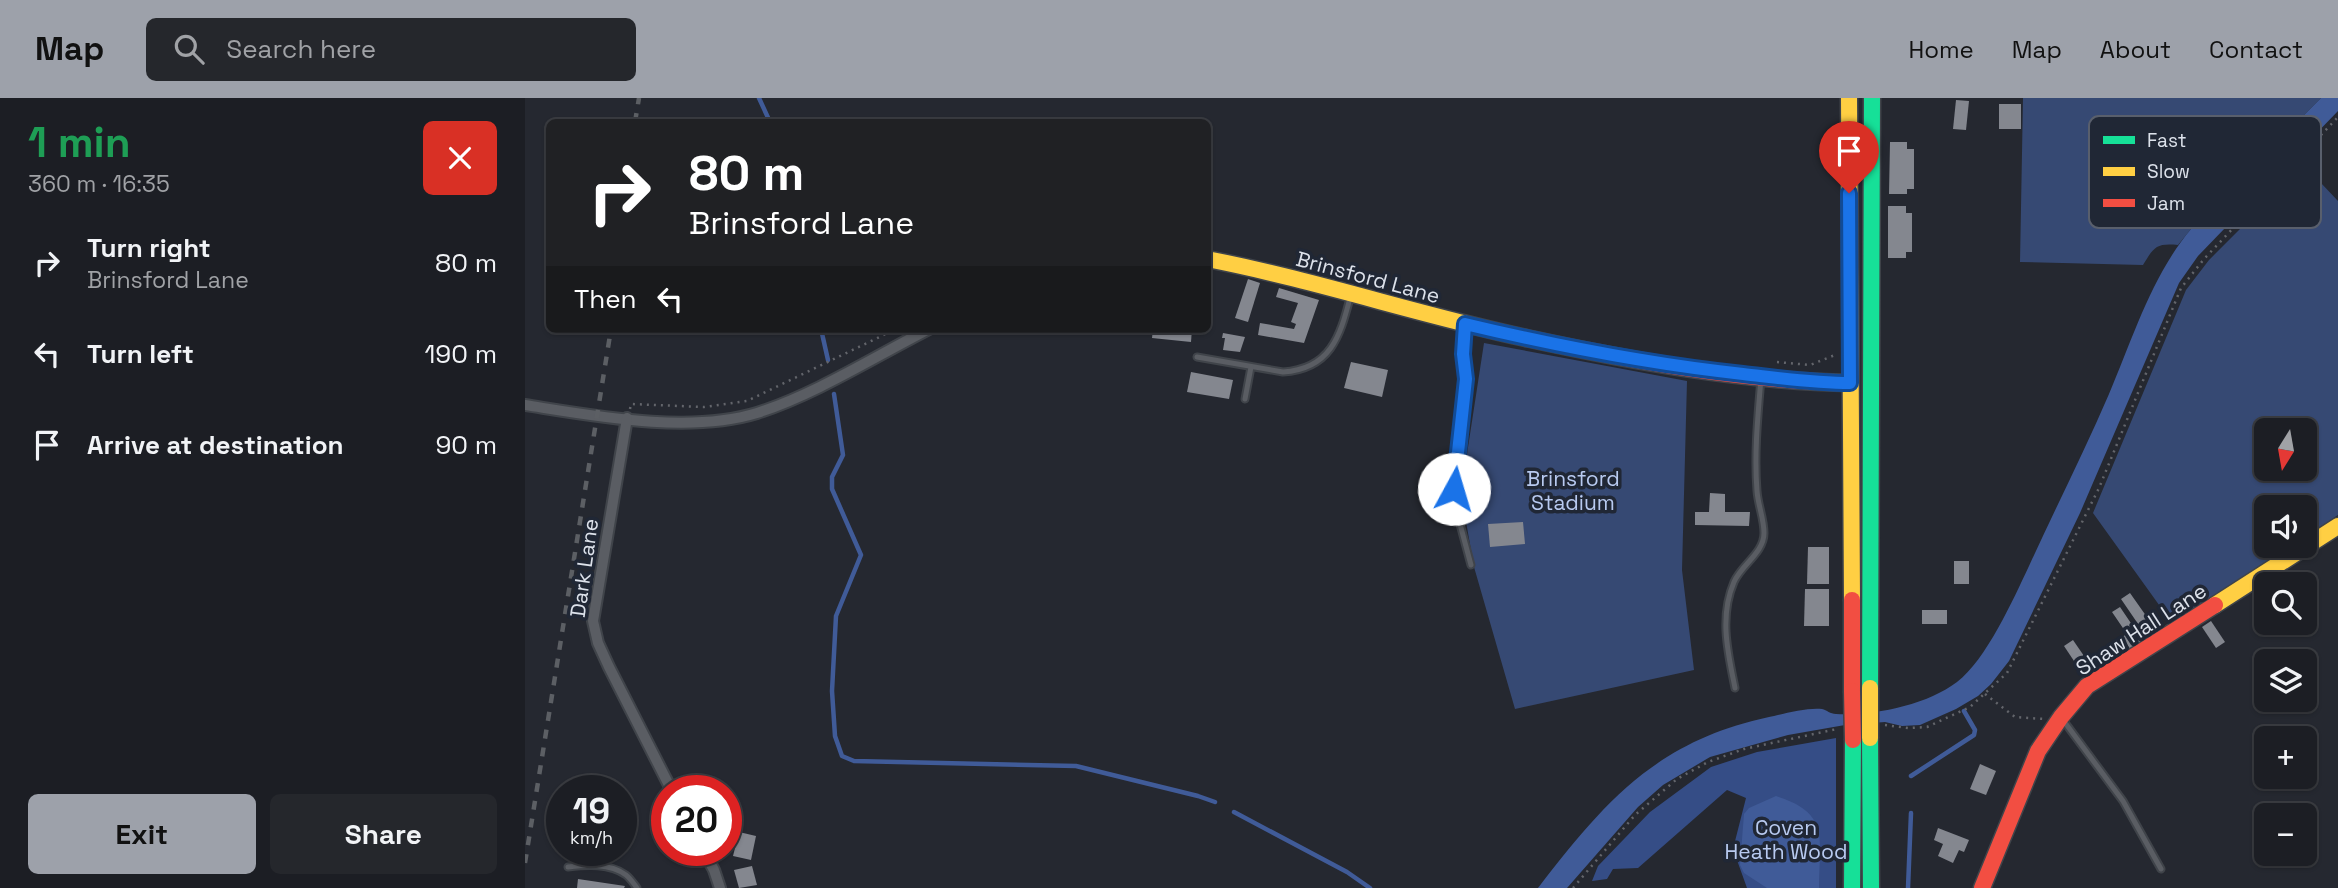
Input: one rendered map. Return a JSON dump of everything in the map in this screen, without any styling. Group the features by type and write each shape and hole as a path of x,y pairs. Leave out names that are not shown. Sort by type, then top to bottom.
{"main road":[{"path":"1849,98 1853,691 1849,734 1852,888"},
{"path":"1871,888 1872,98"},
{"name":"Brinsford Lane","path":"1211,260 1465,324 1625,358 1761,376 1850,383"},
{"name":"Shaw Hall Lane","path":"1982,888 2038,751 2061,717 2087,686 2338,526"}],"street":[{"path":"525,405 689,423 732,419 757,413 815,388 921,333"},
{"name":"Dark Lane","path":"627,418 593,621 603,655 664,775"},
{"path":"712,866 720,888"}],"lane":[{"path":"1197,358 1283,372 1296,371 1321,358 1336,342 1350,295"},
{"path":"1465,324 1463,354 1466,379 1454,489 1457,513 1471,565"},
{"path":"1245,399 1251,367"},
{"path":"1735,688 1725,631 1726,613 1734,583 1762,543 1764,533 1756,470 1761,376"},
{"path":"2061,717 2123,801 2161,869"},
{"path":"568,867 590,865 611,868 625,874 637,888"}],"path":[{"path":"2321,135 2338,117"},
{"path":"1883,725 1927,727 1969,707 2007,673 2099,488 2181,288 2233,228"},
{"path":"627,418 631,404 704,407 747,401 888,333"},
{"path":"1770,362 1810,365 1838,354"},
{"path":"1985,694 2015,717 2061,717"},
{"path":"1573,888 1635,815 1677,779 1709,762 1744,749 1849,734"}],"green space":[{"path":"2023,98 2321,98 2303,116 2089,116 2089,228 2192,228 2178,245 2156,248 2143,265 2020,262"},
{"path":"2321,183 2338,201 2338,515 2317,529 2317,495 2254,495 2254,558 2272,558 2172,623 2093,513 2186,290 2209,260 2241,228 2321,228"},
{"name":"Brinsford Stadium","path":"1484,343 1687,381 1682,570 1694,670 1515,709 1474,567 1461,493"},
{"name":"Coven Heath Wood","path":"1836,738 1836,888 1747,888 1733,849 1746,798 1727,790 1638,868 1613,869 1607,879 1592,881 1598,866 1650,812 1711,767 1757,752"}],"shaded area":[{"path":"2321,98 2338,98 2338,111 2321,129 2321,116 2303,116"},
{"path":"2225,228 2198,256 2179,283 2080,513 2009,661 1991,684 1978,696 1956,709 1920,725 1902,726 1885,722 1845,725 1788,735 1710,757 1663,785 1638,807 1567,888 1538,888 1611,802 1664,759 1695,742 1730,728 1803,710 1822,709 1834,714 1851,714 1883,711 1915,703 1945,690 1968,672 1988,645 2015,595 2090,437 2144,308 2165,267 2191,229"},
{"path":"1776,796 1794,803 1814,820 1820,842 1819,888 1767,888 1744,873 1740,865 1744,814 1749,808"}],"building":[{"path":"1956,100 1969,101 1966,130 1953,129"},
{"path":"1999,104 2021,104 2021,129 1999,129"},
{"path":"1890,142 1907,142 1907,149 1914,149 1914,189 1907,189 1907,194 1889,194"},
{"path":"1888,206 1906,206 1906,213 1912,213 1912,252 1906,252 1906,258 1888,258"},
{"path":"1248,279 1260,283 1248,322 1235,318"},
{"path":"1279,288 1319,300 1304,343 1258,335 1260,323 1294,329 1296,324 1291,322 1298,303 1276,297"},
{"path":"1153,333 1192,333 1191,342 1152,338"},
{"path":"1223,333 1245,337 1240,352 1223,350"},
{"path":"1351,362 1388,370 1382,397 1344,388"},
{"path":"1191,372 1233,380 1229,399 1187,392"},
{"path":"1710,493 1725,494 1725,512 1750,512 1749,526 1695,525 1695,512 1709,512"},
{"path":"1523,522 1525,544 1490,547 1488,524"},
{"path":"1808,547 1829,547 1829,584 1807,584"},
{"path":"1954,561 1969,561 1969,584 1954,584"},
{"path":"1805,589 1829,589 1829,626 1804,626"},
{"path":"2130,593 2149,620 2153,617 2161,628 2147,637 2121,599"},
{"path":"2120,607 2143,641 2131,650 2122,637 2127,634 2112,612"},
{"path":"1922,610 1947,610 1947,624 1922,624"},
{"path":"2211,621 2225,642 2216,648 2202,627"},
{"path":"2073,640 2093,669 2084,676 2064,646"},
{"path":"2112,645 2119,655 2110,661 2103,651"},
{"path":"1980,764 1996,771 1986,795 1970,789"},
{"path":"1938,828 1969,840 1964,852 1959,850 1953,863 1938,856 1943,844 1934,840"},
{"path":"742,833 756,836 751,860 742,858"},
{"path":"752,866 757,885 739,888 734,870"},
{"path":"578,879 625,886 577,888"}],"waterway":[{"path":"759,98 769,119"},
{"path":"822,333 828,360"},
{"path":"834,394 843,455 832,477 832,489 861,555 836,616 832,691 835,736 842,756 854,761 1076,766 1215,802"},
{"path":"1911,776 1974,735 1975,730 1964,711"},
{"path":"1234,812 1347,872 1370,888"},
{"path":"1908,888 1911,813"}],"railway":[{"path":"636,119 639,98"},
{"path":"525,863 610,333"}],"traffic: fast":[{"path":"1870,688 1872,98"},
{"path":"1870,738 1871,888"},
{"path":"1852,888 1853,740"}],"traffic: slow":[{"path":"1849,98 1852,600"},
{"path":"1211,260 1526,338"},
{"path":"2215,605 2338,526"},
{"path":"1870,688 1870,738"}],"traffic: jam":[{"path":"1526,338 1728,374 1850,383"},
{"path":"1852,600 1852,691"},
{"path":"1982,888 2038,751 2061,717 2087,686 2215,605"},
{"path":"1852,691 1853,740"}],"route":[{"path":"1454,489 1466,379 1463,354 1465,324 1577,349 1676,366 1787,379 1850,383 1849,193"}]}
